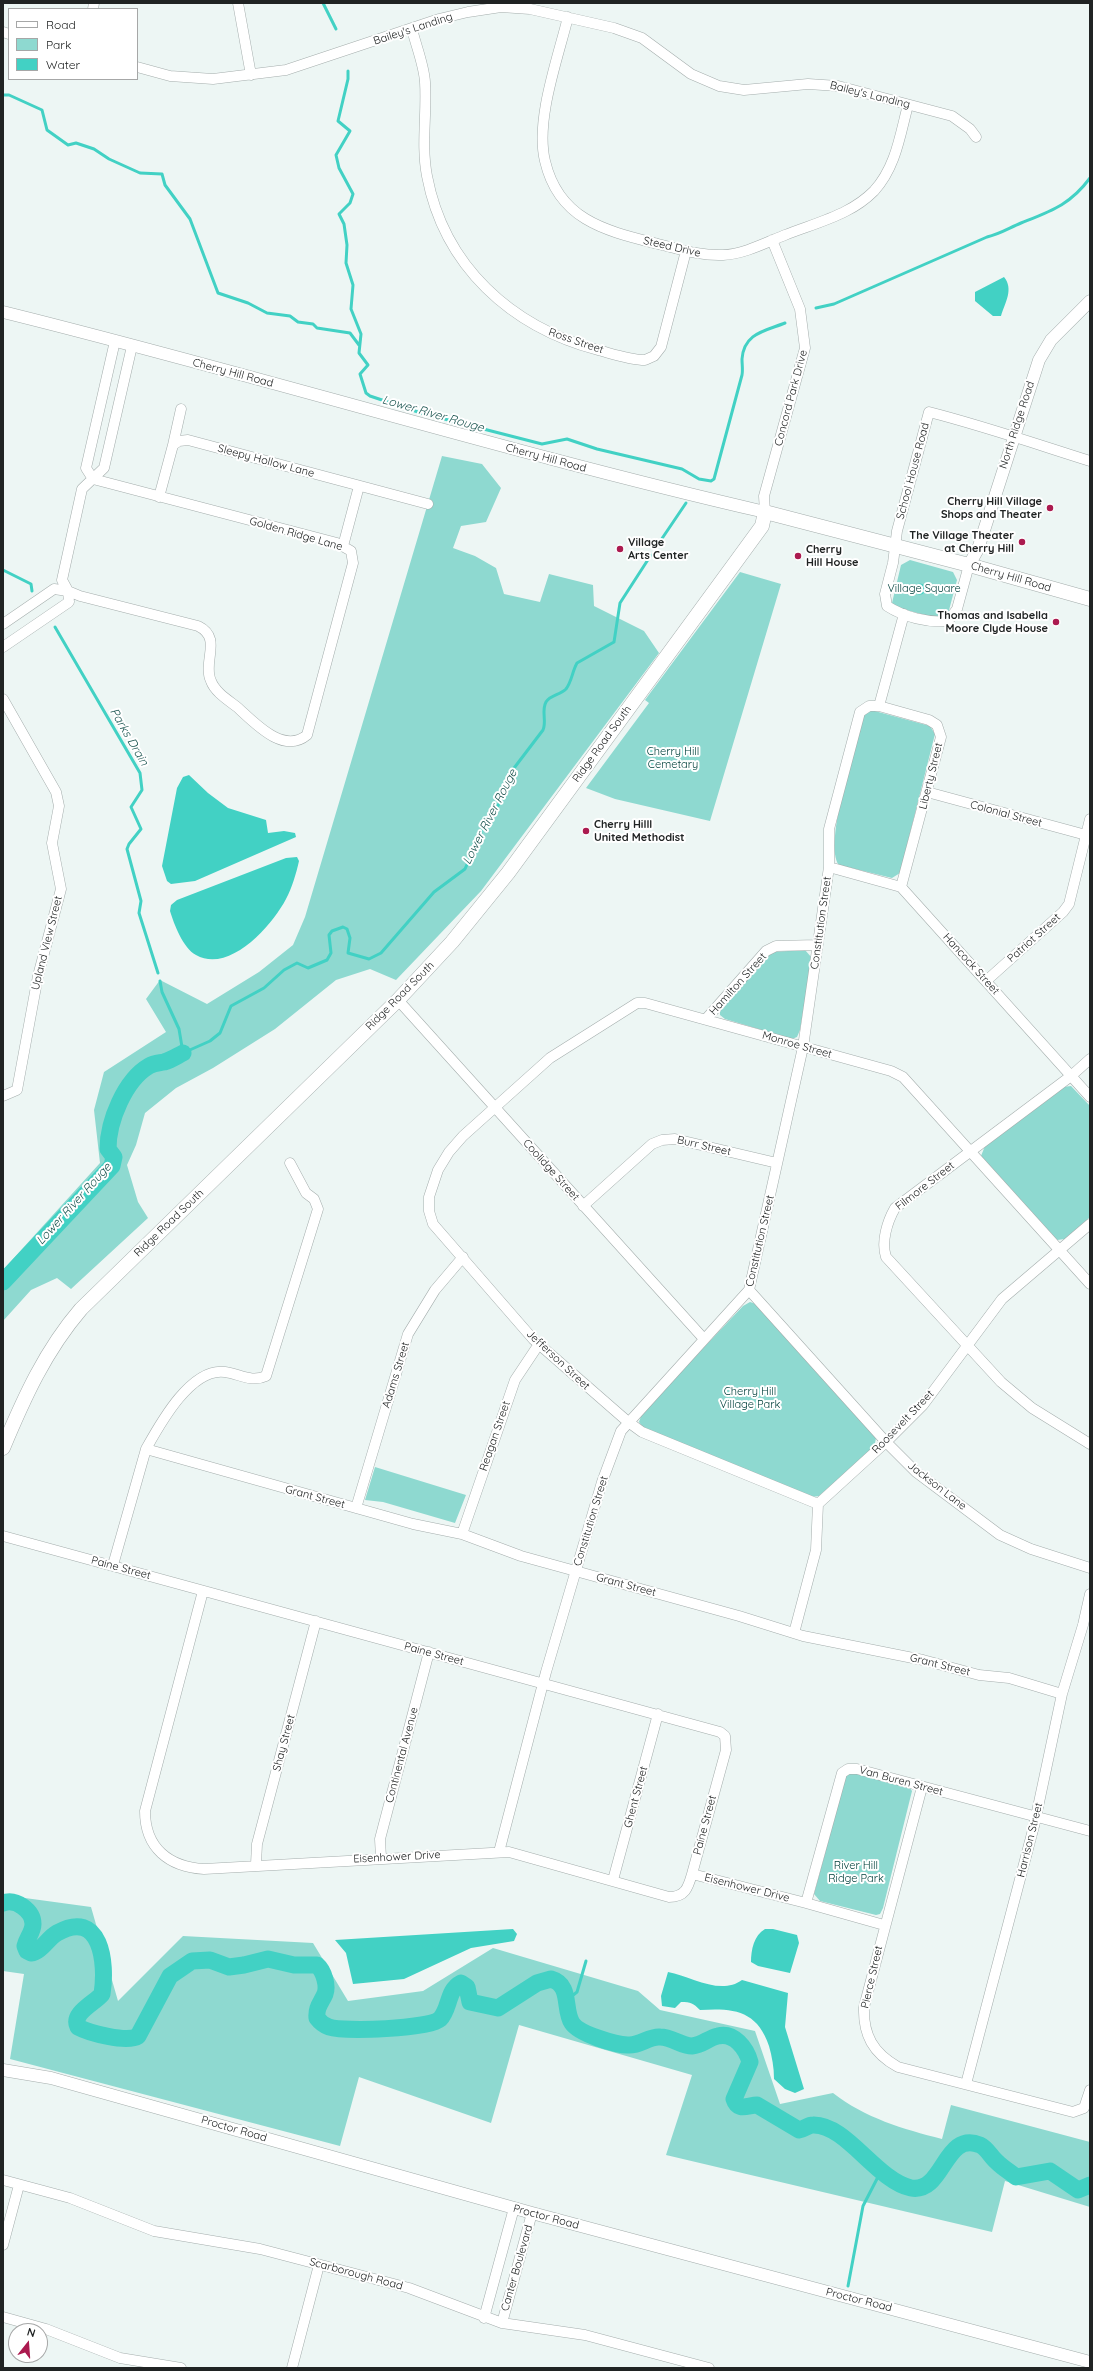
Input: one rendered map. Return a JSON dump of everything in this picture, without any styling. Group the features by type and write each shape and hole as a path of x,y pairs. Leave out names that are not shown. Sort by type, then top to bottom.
{"main road":[{"name":"Cherry Hill Road","path":"765,512 969,565 1090,599"},
{"name":"Ridge Road South","path":"3,1448 40,1365 53,1344 81,1309 398,1000 452,942 508,872 762,526 765,512"}],"street":[{"path":"238,3 251,74"},
{"name":"Bailey's Landing","path":"138,67 170,76 213,79 286,70 468,12 501,7 539,10 614,28 642,38 691,74 719,86 744,90 808,84 825,84 952,116 970,129 976,137"},
{"name":"Steed Drive","path":"568,17 542,131 545,161 553,182 571,208 593,225 612,232 686,251 709,255 727,255 772,240 847,211 874,190 893,162 908,105"},
{"name":"Ross Street","path":"412,29 425,80 422,148 427,177 436,209 451,242 463,262 502,304 527,321 567,340 634,359 645,360 654,356 661,348 686,251"},
{"name":"Concord Park Drive","path":"765,512 764,496 805,348 800,309 772,240"},
{"name":"North Ridge Road","path":"969,565 978,549 1032,377 1044,350 1090,301"},
{"name":"Cherry Hill Road","path":"3,312 530,454 765,512"},
{"path":"93,479 86,468 114,341"},
{"path":"3,647 69,602 68,591 62,580 82,489 104,468 132,346"},
{"path":"160,497 182,409"},
{"name":"School House Road","path":"895,546 929,412 998,430 1013,438"},
{"path":"98,415 115,419"},
{"path":"1013,438 1090,461"},
{"name":"Sleepy Hollow Lane","path":"173,445 178,440 188,440 428,504"},
{"name":"Golden Ridge Lane","path":"68,591 80,596 203,628 211,639 208,666 214,686 269,734 285,740 298,740 307,735 353,563 352,554 343,546 93,479"},
{"path":"343,546 359,486"},
{"path":"895,546 893,563 885,594 887,606 904,614 935,623 948,621 957,609 969,565"},
{"path":"3,624 54,589 68,591"},
{"path":"879,706 904,614"},
{"name":"Upland View Street","path":"3,699 56,792 59,806 52,843 61,889 38,976 17,1090 3,1096"},
{"name":"Constitution Street","path":"499,1852 543,1682 602,1482 621,1431 627,1421 749,1290 803,1047 829,868 829,829 860,712 869,706 879,706"},
{"name":"Liberty Street","path":"879,706 929,720 937,725 941,737 901,887"},
{"name":"Colonial Street","path":"927,792 1086,835"},
{"name":"Patriot Street","path":"986,981 1063,912 1069,904 1090,819"},
{"path":"829,868 901,887"},
{"name":"Hancock Street","path":"901,887 1090,1097"},
{"name":"Hamilton Street","path":"706,1019 766,951 776,946 817,945"},
{"name":"Coolidge Street","path":"398,1000 704,1339"},
{"name":"Monroe Street","path":"494,1108 550,1058 637,1003 645,1003 706,1019 891,1072 903,1077 1090,1284"},
{"name":"Filmore Street","path":"1090,1059 1071,1076 895,1208 890,1218 884,1248 886,1257 1001,1382 1032,1408 1090,1444"},
{"name":"Jefferson Street","path":"494,1108 463,1136 449,1152 438,1170 429,1197 429,1211 433,1224 539,1344 627,1421 642,1432 818,1504"},
{"name":"Burr Street","path":"583,1206 652,1144 662,1140 675,1139 777,1163"},
{"path":"113,1565 146,1449 162,1420 181,1396 203,1376 215,1370 258,1380 266,1376 318,1209 314,1199 306,1193 290,1164"},
{"name":"Roosevelt Street","path":"818,1504 886,1442 923,1405 1002,1299 1090,1224"},
{"name":"Adams Street","path":"356,1508 408,1334 435,1290 463,1257"},
{"name":"Jackson Lane","path":"749,1290 886,1442 916,1472 1000,1535 1031,1549 1090,1568"},
{"name":"Reagan Street","path":"462,1534 515,1380 539,1344"},
{"name":"Grant Street","path":"146,1449 194,1464 413,1524 462,1534 504,1551 733,1614 794,1633 922,1660 979,1675 1009,1678 1062,1694"},
{"path":"794,1633 816,1550 818,1504"},
{"name":"Paine Street","path":"3,1536 543,1682 720,1732 725,1736 727,1743 692,1874"},
{"name":"Eisenhower Drive","path":"203,1591 146,1804 145,1823 157,1848 169,1860 182,1866 204,1869 256,1864 509,1852 613,1880 669,1897 678,1897 685,1893 692,1874 806,1902 884,1925"},
{"name":"Harrison Street","path":"966,2084 1036,1816 1062,1694 1084,1625 1090,1594"},
{"name":"Shay Street","path":"256,1864 257,1844 316,1621"},
{"name":"Continental Avenue","path":"381,1858 380,1839 429,1652"},
{"name":"Ghent Street","path":"613,1880 658,1714"},
{"name":"Van Buren Street","path":"806,1902 842,1773 852,1768 1090,1831"},
{"name":"Pierce Street","path":"922,1787 884,1925 864,2007 867,2037 879,2054 898,2067 1073,2112 1080,2110 1086,2104 1090,2090"},
{"name":"Proctor Road","path":"3,2070 51,2078 532,2213 1090,2362"},
{"name":"Scarborough Road","path":"3,2180 70,2198 154,2231 241,2244 409,2288 484,2318 502,2323 585,2335 709,2368"},
{"path":"3,2245 19,2185"},
{"name":"Canter Boulevard","path":"484,2318 514,2208"},
{"name":"Canter Boulevard","path":"502,2323 532,2213"},
{"path":"292,2368 319,2265"},
{"path":"3,2316 46,2329 120,2358 181,2368"}],"green space":[{"path":"442,456 482,464 501,488 486,522 461,526 453,548 475,556 496,568 504,594 540,602 549,574 593,585 594,606 644,631 659,653 481,891 396,980 370,969 336,980 275,1029 213,1068 176,1088 145,1113 136,1145 127,1165 138,1202 148,1218 71,1289 57,1278 31,1290 3,1321 3,1270 100,1163 94,1110 104,1072 166,1032 146,999 160,980 207,1004 259,972 293,945 305,917"},
{"name":"Village Square","path":"910,560 953,572 957,580 948,614 940,619 895,607 892,603 901,565"},
{"name":"Cherry Hill Cemetary","path":"740,572 781,584 710,821 615,799 586,788 649,703 645,700"},
{"path":"871,710 930,726 935,734 900,873 892,878 839,865 835,854 835,837 838,816 848,769 863,715"},
{"path":"805,950 812,958 800,1030 797,1037 792,1039 725,1019 720,1015 720,1011 771,952"},
{"path":"1071,1086 1090,1106 1090,1217 1065,1239 1057,1240 981,1156 985,1146 1063,1087"},
{"name":"Cherry Hill Village Park","path":"750,1302 756,1304 876,1438 874,1448 819,1496 812,1497 644,1429 639,1422 642,1413 743,1306"},
{"path":"375,1467 466,1495 455,1523 383,1502 365,1500"},
{"name":"River Hill Ridge Park","path":"852,1772 910,1788 912,1791 883,1908 880,1914 876,1915 820,1901 814,1894 846,1775"},
{"path":"3,1895 91,1907 118,2001 183,1936 313,1943 348,2001 423,1991 493,1948 638,1991 660,2010 755,2031 780,2104 833,2093 845,2102 885,2122 942,2139 951,2105 1090,2142 1090,2207 1005,2181 992,2232 666,2155 692,2075 519,2025 491,2123 359,2077 340,2146 10,2059 24,1974 3,1971"}],"water":[{"path":"1004,277 1008,286 1008,296 1001,316 993,316 975,301 975,292"},
{"path":"918,584 922,584 924,585 924,593 918,594 915,591 915,587"},
{"path":"189,775 208,793 228,808 266,820 268,833 284,831 295,833 296,837 195,881 171,884 167,881 162,866 177,788 183,777"},
{"path":"297,857 299,861 297,871 286,899 271,922 260,934 235,953 222,958 209,959 191,952 177,929 170,911 171,905 177,900 286,858"},
{"path":"513,1929 517,1934 514,1941 471,1948 404,1979 353,1984 346,1953 335,1940"},
{"path":"765,1929 773,1929 797,1935 799,1943 790,1973 758,1966 751,1962 754,1943 758,1935"},
{"path":"668,1972 715,1986 733,1984 742,1980 788,1993 785,2027 804,2089 795,2093 785,2089 774,2079 773,2062 769,2046 764,2034 751,2018 733,2011 712,2009 700,2010 694,2004 687,2002 681,2002 675,2008 662,2006 661,1996"}],"waterway":[{"name":"Lower River Rouge","path":"323,3 336,29"},
{"name":"Lower River Rouge","path":"348,71 348,79 338,121 350,131 336,155 339,168 353,194 350,203 339,214 344,224 347,245 346,263 353,285 351,309 361,334 359,353 368,365 360,374 366,393 370,396 421,413 542,444 567,439 597,449 682,469 699,479 711,481 714,479 742,375 742,359 744,350 751,338 757,334 785,323"},
{"path":"3,95 9,95 42,110 47,130 68,145 76,143 94,149 109,159 140,173 162,174 165,185 190,219 218,293 248,303 267,313 290,316 298,322 313,324 317,328 350,333 359,345"},
{"path":"816,308 834,304 987,237 1051,211 1075,195 1090,178"},
{"name":"Lower River Rouge","path":"661,540 686,503"},
{"name":"Lower River Rouge","path":"160,981 162,992 179,1029 183,1053 210,1041 220,1033 231,1006 264,988 284,970 297,963 308,968 327,960 331,953 329,935 332,931 343,927 347,929 350,938 348,953 369,959 381,953 434,892 465,869 484,826 501,801 501,795 508,776 543,730 544,709 546,702 566,689 570,683 577,663 614,642 620,603 651,555"},
{"name":"Parks Drain","path":"3,570 31,584 32,591"},
{"name":"Parks Drain","path":"55,627 140,773 142,790 131,807 141,829 129,844 127,849 141,901 139,913 158,973"},
{"name":"Lower River Rouge","path":"3,1282 112,1166 114,1157 108,1149 111,1126 125,1091 132,1081 140,1072 149,1066 167,1061 183,1053"},
{"name":"Lower River Rouge","path":"3,1903 13,1902 18,1904 27,1910 30,1915 33,1927 25,1946 27,1951 31,1953 41,1948 57,1933 72,1927 83,1928 92,1933 98,1942 102,1954 102,1994 81,2013 77,2022 78,2027 90,2032 117,2038 133,2038 138,2036 170,1976 192,1961 210,1960 229,1967 268,1959 294,1965 317,1965 326,1983 326,1991 318,2008 317,2018 325,2025 338,2029 386,2029 433,2022 440,2019 443,2015 453,1990 461,1983 467,1987 470,2002 498,2008 537,1983 551,1979 558,1982 562,1986 566,1998 569,2017 572,2023 582,2031 598,2038 622,2045 632,2045 652,2038 664,2037 684,2045 692,2046 718,2036 729,2036 738,2042 746,2051 750,2062 734,2099 738,2105 741,2107 757,2105 799,2130 811,2125 825,2127 837,2133 849,2142 886,2175 898,2183 911,2188 922,2187 931,2182 951,2154 959,2146 968,2143 982,2146 999,2164 1016,2177 1050,2171 1078,2190 1090,2185"},
{"path":"567,2000 577,1992 586,1961"},
{"path":"848,2286 863,2206 881,2171"}],"place":[{"name":"Cherry Hill Village Shops and Theater","path":"1050,508"},
{"name":"The Village Theater at Cherry Hill","path":"1022,542"},
{"name":"Village Arts Center","path":"620,549"},
{"name":"Cherry Hill House","path":"798,556"},
{"name":"Thomas and Isabella Moore Clyde House","path":"1056,622"},
{"name":"Cherry Hilll United Methodist","path":"586,831"}]}
